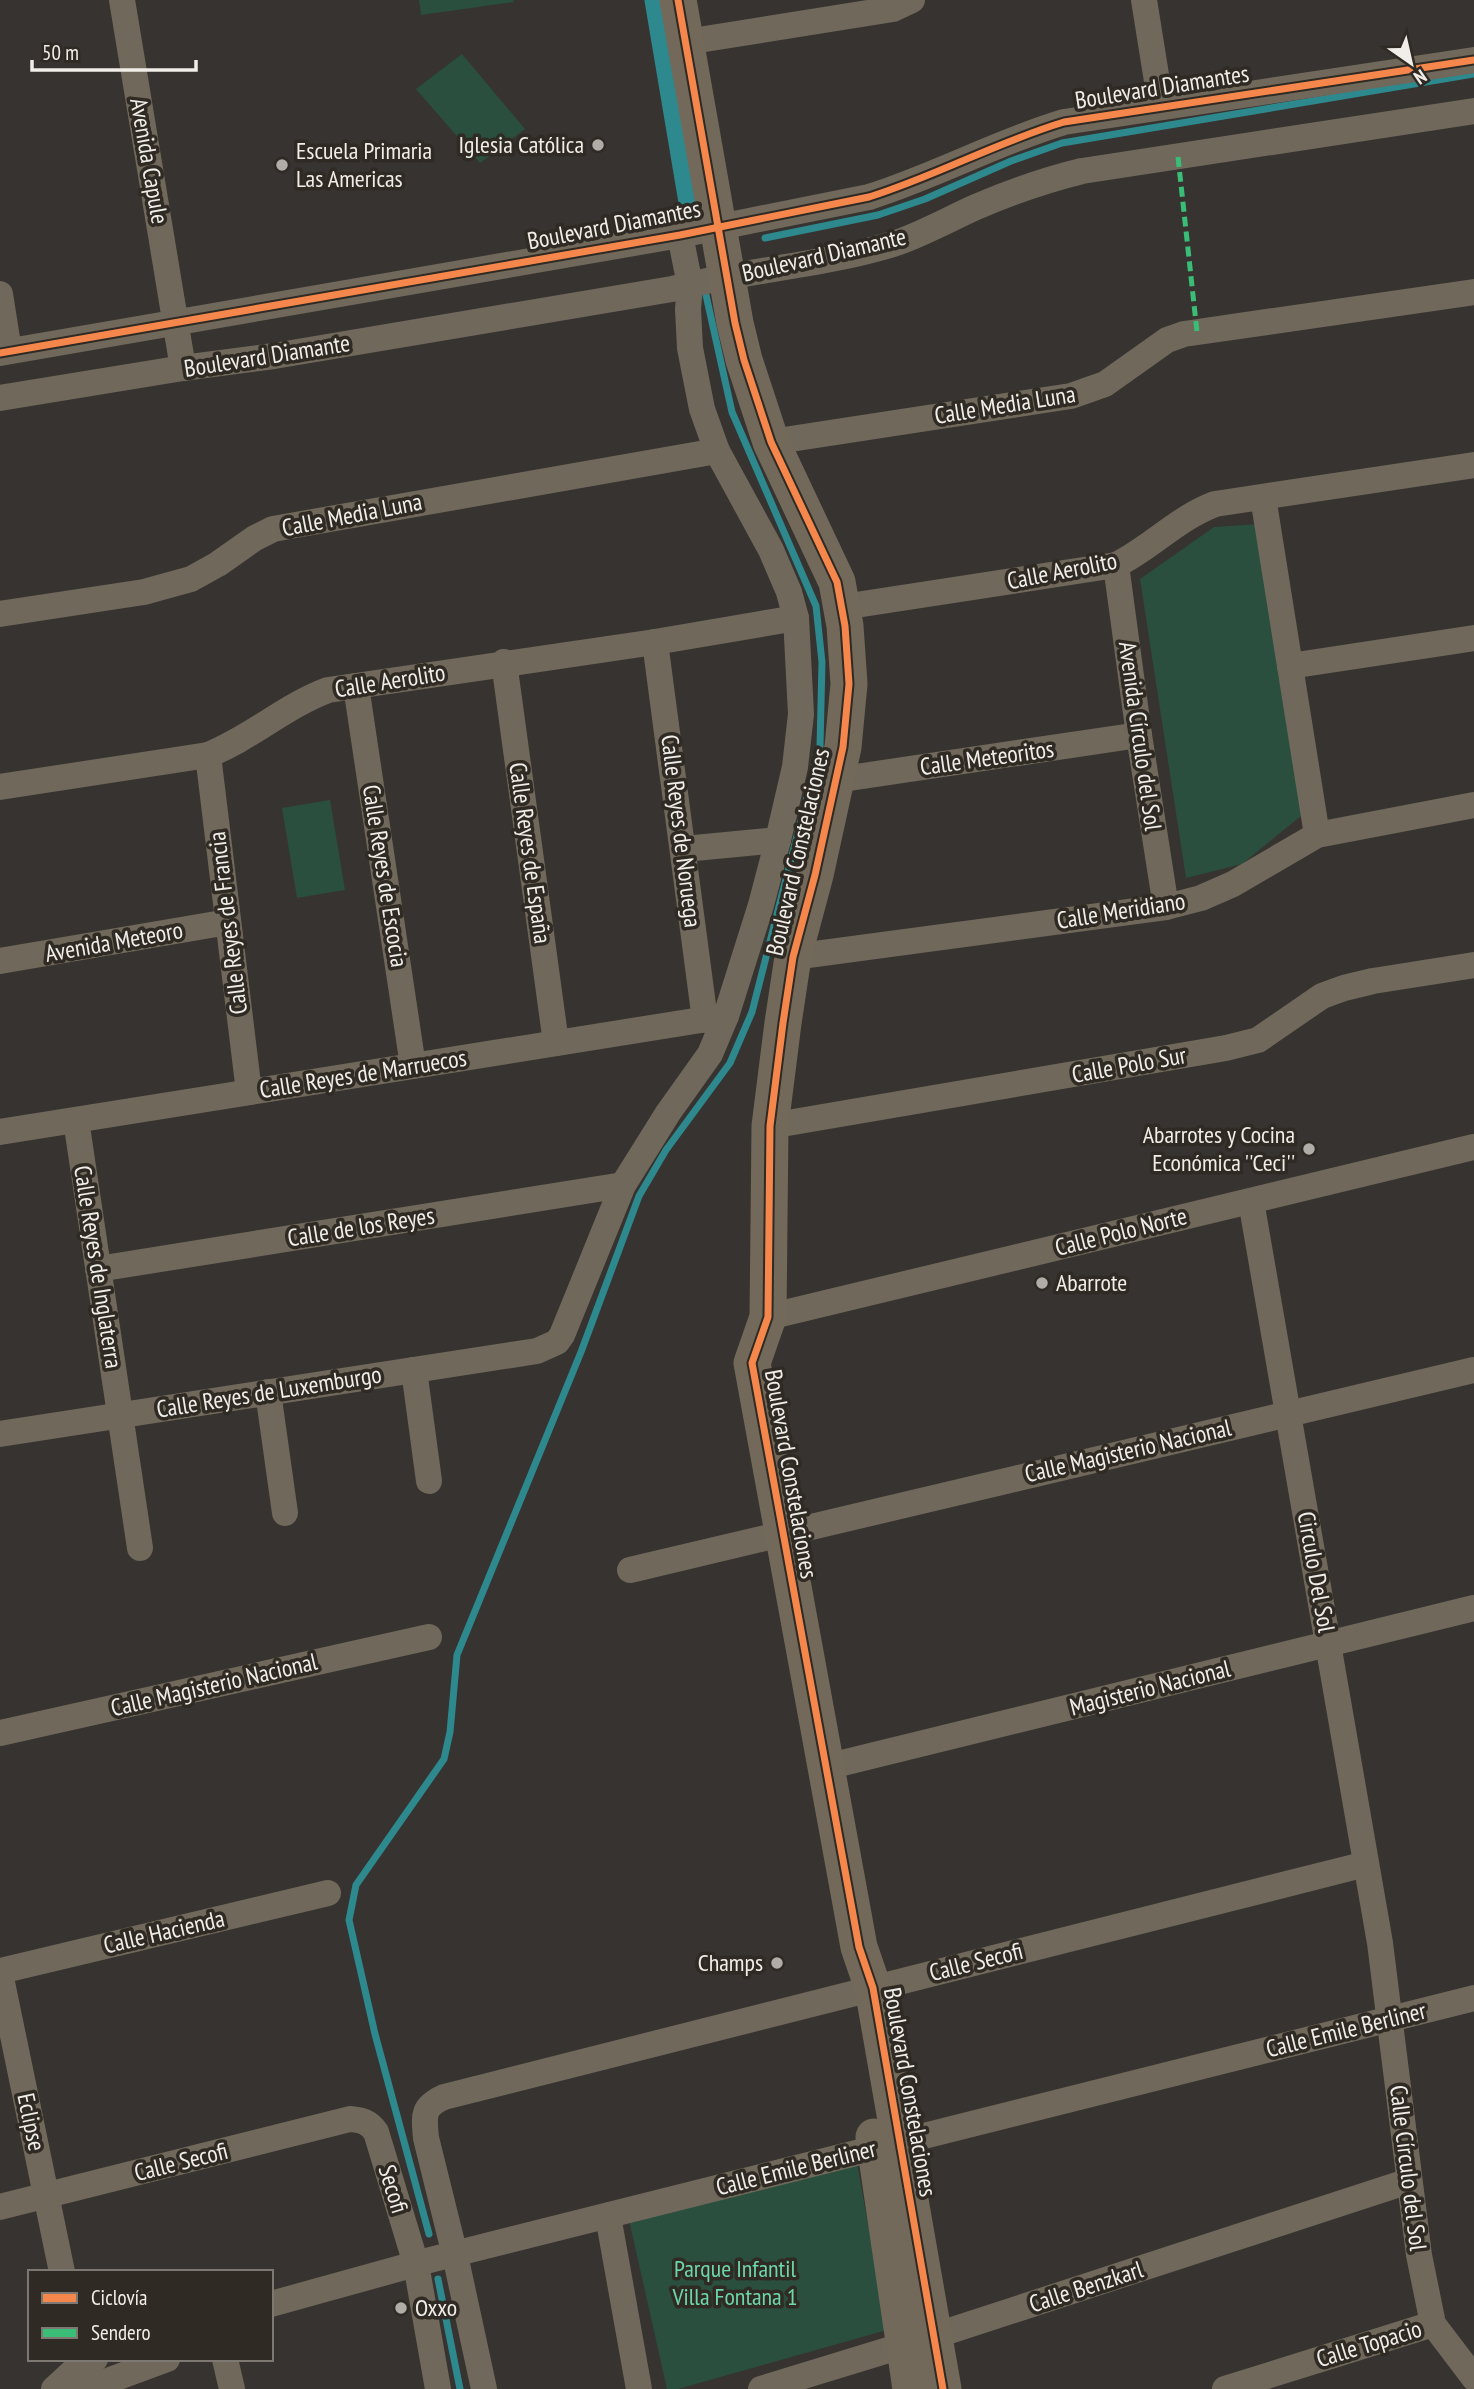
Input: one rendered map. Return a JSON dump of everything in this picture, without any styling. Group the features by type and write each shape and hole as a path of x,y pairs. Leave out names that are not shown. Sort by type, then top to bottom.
{"street":[{"name":"Avenida Capule","path":"122,0 183,368"},
{"name":"Boulevard Constelaciones","path":"678,0 744,360 771,442 832,572 843,607 849,684 844,735 815,875 793,957 769,1126 768,1317 752,1363 859,1947 863,1990 919,2341 943,2389"},
{"path":"686,42 856,8 892,9 912,0"},
{"path":"1144,0 1161,106"},
{"name":"Boulevard Diamantes","path":"5,352 680,235 869,197 898,188 999,144 1052,125 1161,106 1474,61"},
{"name":"Boulevard Diamante","path":"0,398 274,356 816,262 893,244 1017,190 1061,176 1474,111"},
{"name":"Boulevard Constelaciones","path":"537,1351 557,1342 562,1335 623,1185 668,1113 710,1054 716,1018 761,905 795,767 801,714 796,618 789,592 771,550 717,451 702,408 690,348 690,285 680,235"},
{"name":"Calle Media Luna","path":"771,442 1071,396 1105,384 1167,340 1184,334 1474,292"},
{"path":"0,294 5,352"},
{"name":"Calle Media Luna","path":"0,614 144,592 191,579 273,529 717,451"},
{"name":"Calle Aerolito","path":"843,607 1116,565 1135,555 1193,512 1214,504 1474,465"},
{"path":"1263,497 1317,835"},
{"name":"Avenida Círculo del Sol","path":"1116,565 1166,907"},
{"name":"Calle Aerolito","path":"0,787 208,755 231,746 307,698 328,690 655,642 796,618"},
{"path":"1290,666 1474,638"},
{"name":"Calle Reyes de Noruega","path":"655,642 684,849 716,1018"},
{"name":"Calle Reyes de España","path":"505,662 556,1043"},
{"name":"Calle Reyes de Escocia","path":"356,686 413,1066"},
{"name":"Calle Meteoritos","path":"836,780 1139,736"},
{"name":"Calle Reyes de Francia","path":"208,755 249,1092"},
{"name":"Calle Meridiano","path":"793,957 1166,907 1201,898 1233,884 1317,835 1474,805"},
{"path":"684,849 778,840"},
{"name":"Avenida Meteoro","path":"0,961 228,922"},
{"name":"Calle Polo Sur","path":"769,1126 1226,1048 1258,1040 1322,996 1344,988 1474,964"},
{"name":"Calle Reyes de Marruecos","path":"0,1132 716,1018"},
{"name":"Calle Reyes de Inglaterra","path":"76,1120 140,1548"},
{"name":"Calle Polo Norte","path":"768,1317 1474,1147"},
{"name":"Calle de los Reyes","path":"98,1269 623,1185"},
{"name":"Circulo Del Sol","path":"1251,1201 1380,1943"},
{"name":"Calle Reyes de Luxemburgo","path":"0,1434 537,1351"},
{"path":"414,1370 429,1481"},
{"name":"Calle Magisterio Nacional","path":"630,1570 781,1532 1474,1370"},
{"path":"268,1392 285,1513"},
{"name":"Magisterio Nacional","path":"826,1767 1474,1608"},
{"name":"Calle Magisterio Nacional","path":"0,1732 429,1637"},
{"name":"Calle Secofi","path":"426,2109 432,2102 444,2097 1366,1864"},
{"name":"Calle Hacienda","path":"0,1972 328,1893"},
{"name":"Calle Círculo del Sol","path":"1380,1943 1419,2255 1433,2324 1474,2378"},
{"name":"Eclipse","path":"0,1972 62,2270"},
{"name":"Calle Emile Berliner","path":"275,2304 437,2259 1474,1998"},
{"name":"Secofi","path":"426,2109 426,2138 437,2259"},
{"name":"Calle Secofi","path":"0,2207 350,2119 363,2120"},
{"name":"Secofi","path":"363,2120 376,2132 437,2259"},
{"name":"Calle Benzkarl","path":"761,2389 919,2341 1409,2181"},
{"path":"607,2216 639,2389"},
{"path":"437,2259 438,2389"},
{"path":"437,2259 484,2389"},
{"name":"Calle Topacio","path":"1225,2389 1433,2324"},
{"name":"Boulevard Constelaciones","path":"911,2389 919,2341"},
{"path":"54,2389 85,2372 154,2361"},
{"path":"225,2361 232,2389"}],"green space":[{"path":"419,0 513,0 514,2 421,15"},
{"path":"462,54 525,129 480,163 416,89"},
{"path":"1259,524 1307,811 1242,864 1186,878 1140,579 1214,527"},
{"path":"330,800 345,890 297,898 282,808"},
{"name":"Parque Infantil Villa Fontana 1","path":"857,2163 887,2330 678,2389 667,2389 629,2220"}],"waterway":[{"path":"656,0 690,202"},
{"path":"765,238 878,215 925,199 1011,161 1062,143 1474,74"},
{"path":"429,2234 375,2034 349,1920 356,1885 444,1759 450,1732 457,1655 581,1352 639,1196 666,1150 730,1063 752,1012 820,746 822,662 816,606 732,412 706,295"},
{"path":"438,2279 460,2389"}],"marked path":[{"path":"1178,157 1197,332"}],"cycle path":[{"path":"678,0 735,323 744,360 771,442 837,582 845,626 849,684 843,747 815,875 793,957 783,1023 770,1126 768,1317 752,1363 859,1947 873,1988 943,2389"},
{"path":"0,353 680,235 869,197 1064,122 1474,60"}],"place":[{"name":"Iglesia Católica","path":"598,145"},
{"name":"Escuela Primaria Las Americas","path":"282,165"},
{"name":"Abarrotes y Cocina Económica ''Ceci''","path":"1309,1149"},
{"name":"Abarrote","path":"1042,1283"},
{"name":"Champs","path":"777,1963"},
{"name":"Oxxo","path":"401,2308"}]}
